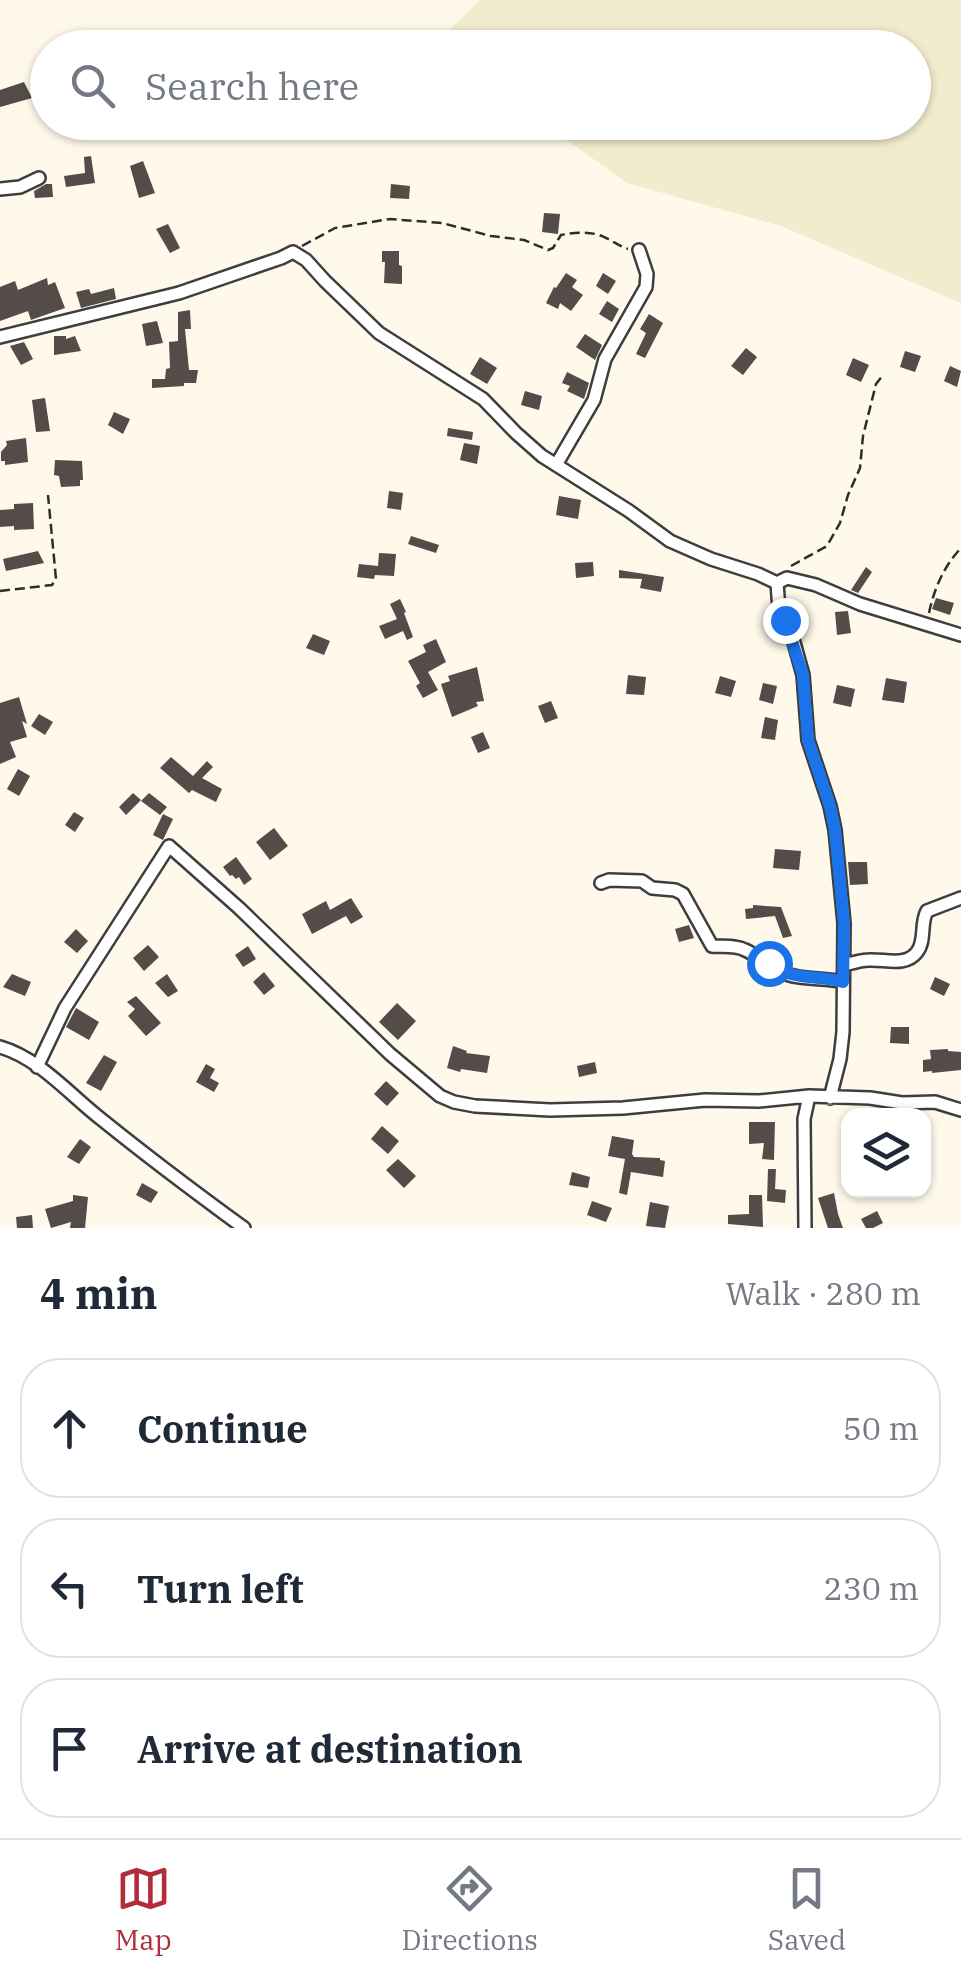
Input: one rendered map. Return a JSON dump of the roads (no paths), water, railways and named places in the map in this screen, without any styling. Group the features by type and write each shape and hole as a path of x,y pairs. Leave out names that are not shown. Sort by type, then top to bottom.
{"street":[{"path":"0,189 20,187 38,178"},
{"path":"556,465 594,400 605,359 646,287 639,250"},
{"path":"0,337 179,293 293,252 306,260 379,333 483,398 516,433 556,465 670,542 767,577 816,585 860,604 961,636"},
{"path":"782,580 778,610 793,639 803,675 808,740 835,830 844,923 843,1032 830,1098"},
{"path":"37,1067 65,1008 169,846 390,1054 440,1096 454,1102 550,1110 809,1096 870,1098 902,1104 935,1102 961,1110"},
{"path":"602,883 642,881 652,888 675,890 693,908 712,946 742,948 779,971 843,982"},
{"path":"844,965 866,960 903,961 914,956 922,941 926,911 961,898"},
{"path":"0,1047 15,1051 37,1067 228,1223 244,1228"},
{"path":"805,1228 804,1118 809,1096"}]}
